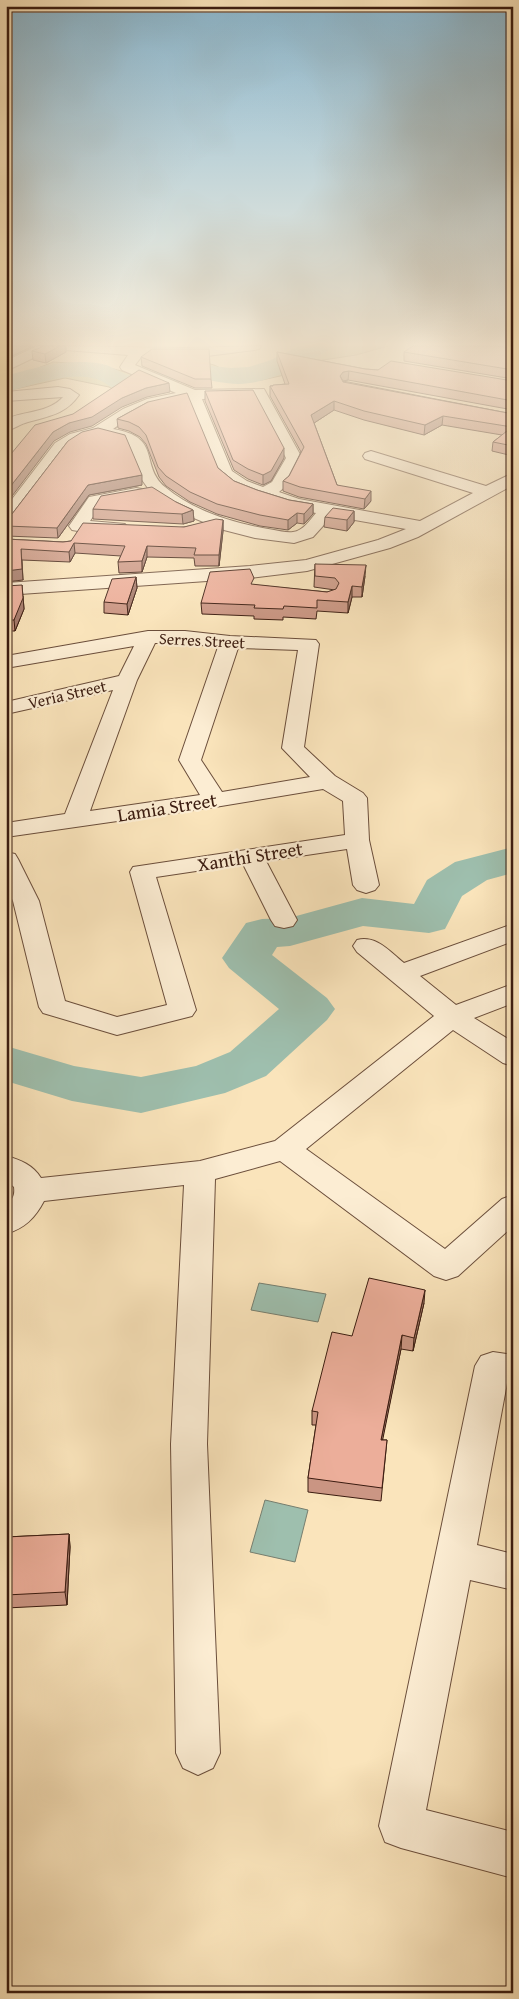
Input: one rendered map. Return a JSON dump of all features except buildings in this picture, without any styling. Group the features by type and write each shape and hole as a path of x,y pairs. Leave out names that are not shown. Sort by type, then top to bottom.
{"street":[{"path":"6,519 61,446 72,439"},
{"path":"130,439 136,443 147,476 156,489 184,508 216,522 246,531 297,537 307,533 328,510"},
{"path":"211,439 225,473 241,485 295,504 423,527"},
{"path":"264,494 279,484 294,458 284,439"},
{"path":"371,456 487,492"},
{"path":"6,589 256,571 307,565 384,544 423,527 513,478"},
{"path":"136,529 74,533 96,501 156,489"},
{"path":"192,529 216,522"},
{"path":"256,571 264,586 268,588"},
{"path":"74,821 127,680 148,637"},
{"name":"Serres Street","path":"6,662 148,637 185,637 230,642 309,644 293,748 327,781"},
{"path":"214,800 190,760 230,642"},
{"name":"Veria Street","path":"6,708 127,680"},
{"path":"327,781 354,798 358,840 366,885"},
{"name":"Lamia Street","path":"6,830 214,800 327,781"},
{"name":"Xanthi Street","path":"6,859 26,901 53,1007 117,1026 182,1010 142,872 358,840"},
{"path":"251,856 284,920"},
{"path":"400,974 513,932"},
{"path":"366,946 452,1016 513,1056"},
{"path":"32,1191 200,1172 285,1149 452,1016 513,993"},
{"path":"285,1149 446,1267 513,1207"},
{"path":"6,1166 19,1172 28,1180 32,1191 29,1203 20,1214 6,1222"},
{"path":"198,1753 188,1444 200,1172"},
{"path":"513,1369 493,1366 401,1826 513,1855"},
{"path":"455,1558 513,1572"}],"shaded area":[{"path":"259,1283 326,1294 318,1322 251,1310"},
{"path":"265,1500 308,1510 295,1562 250,1552"}],"waterway":[{"path":"6,1063 72,1083 141,1095 207,1081 248,1064 310,1009 246,958 262,933 290,932 362,912 429,919 443,889 471,871 513,860"}]}
